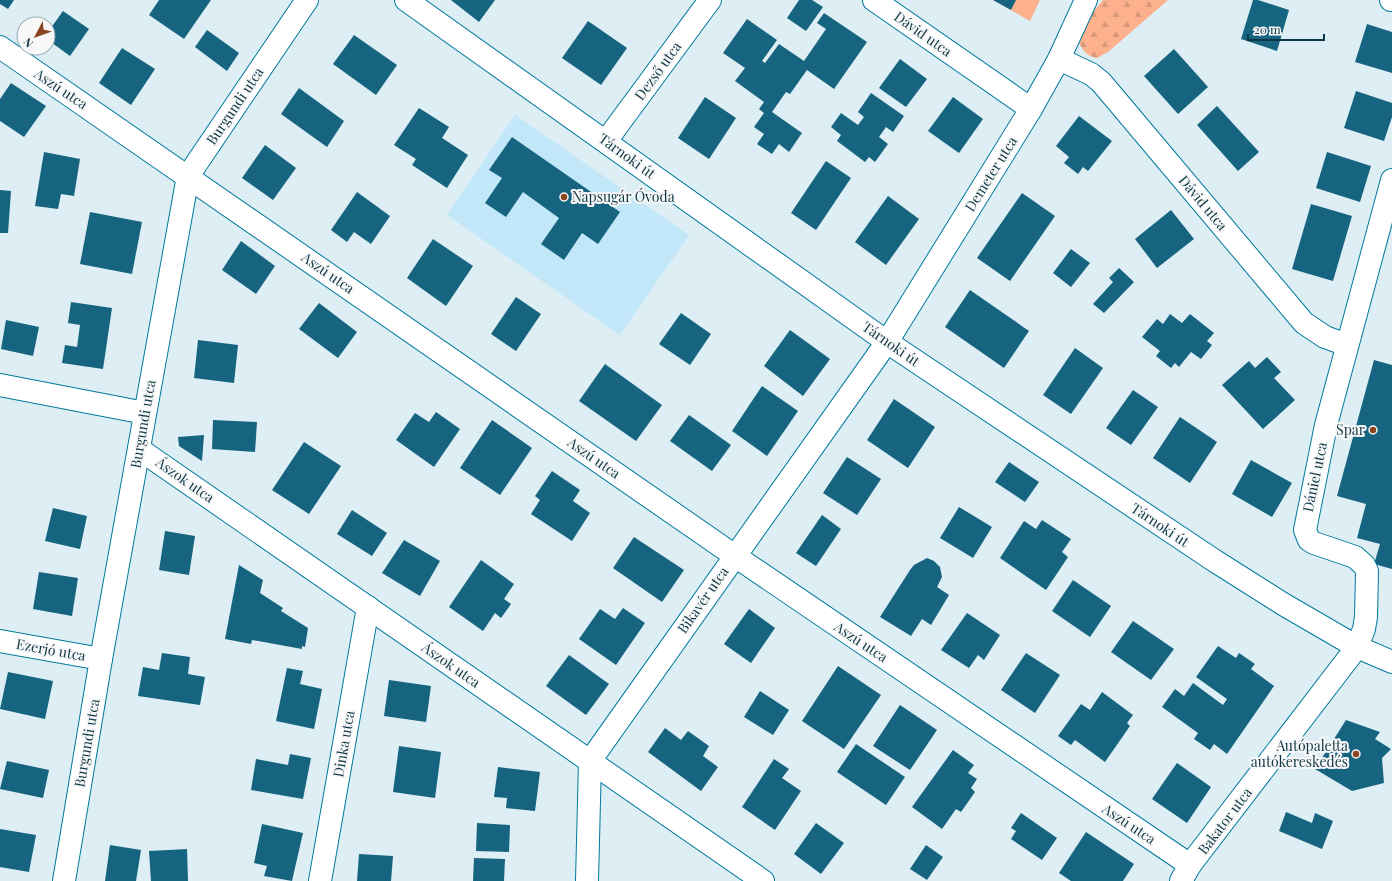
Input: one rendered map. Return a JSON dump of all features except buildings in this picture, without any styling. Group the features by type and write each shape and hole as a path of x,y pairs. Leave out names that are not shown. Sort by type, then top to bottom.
{"street":[{"name":"Burgundi utca","path":"64,881 101,659 188,176 307,0"},
{"name":"Tárnoki út","path":"406,0 887,342 1189,544 1283,604 1357,647 1392,662"},
{"name":"Dezső utca","path":"606,141 710,0"},
{"name":"Dávid utca","path":"874,0 1031,109"},
{"name":"Demeter utca","path":"887,342 1031,109 1059,59 1086,0"},
{"name":"Aszú utca","path":"0,47 735,556 1185,873"},
{"name":"Dávid utca","path":"1059,59 1091,74 1101,82 1304,323 1325,337 1347,346"},
{"name":"Dániel utca","path":"1357,647 1364,628 1366,617 1367,571 1364,565 1355,557 1309,540 1305,530 1305,524 1326,425 1392,180"},
{"name":"Bikavér utca","path":"590,761 887,342"},
{"path":"0,385 145,413"},
{"name":"Ászok utca","path":"139,449 763,881"},
{"name":"Dinka utca","path":"320,881 368,607"},
{"name":"Ezerjó utca","path":"0,641 101,659"},
{"name":"Bakator utca","path":"1185,873 1357,647"},
{"path":"587,881 590,761"}],"shaded area":[{"path":"515,115 689,235 620,335 447,215"}],"green space":[{"path":"993,0 1040,0 1030,21"},
{"path":"1103,0 1168,0 1108,52 1097,58 1090,56 1085,52 1078,40 1088,18"}],"place":[{"name":"Napsugár Óvoda","path":"564,197"},
{"name":"Spar","path":"1373,430"},
{"name":"Autópaletta autókereskedés","path":"1356,754"}]}
